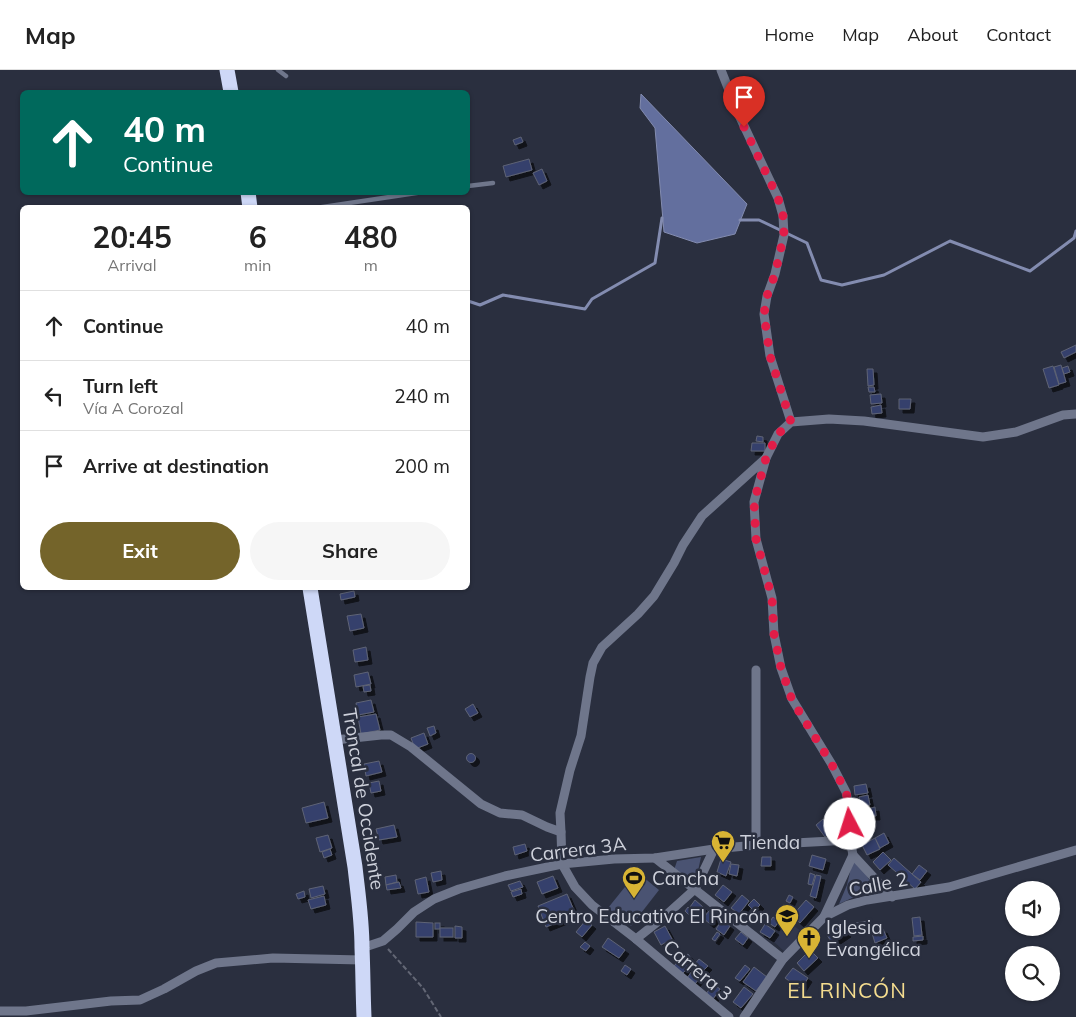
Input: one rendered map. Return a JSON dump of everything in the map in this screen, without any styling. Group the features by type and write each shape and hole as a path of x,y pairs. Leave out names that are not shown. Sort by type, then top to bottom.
{"highway":[{"path":"228,70 231,90"},
{"name":"Troncal de Occidente","path":"310,590 360,906 364,1017"}],"street":[{"path":"721,70 738,113 778,198 783,216 784,235 775,274 767,296 764,314 770,356 791,422"},
{"path":"824,917 852,855 849,806 846,792 831,763 792,700 781,668 774,634 772,598 756,539 754,502 766,458 778,434 791,422 829,419 864,421 983,437 1016,432 1063,415 1076,414"},
{"path":"562,864 560,813 570,770 581,736 593,663 602,647 638,614 654,596 702,516 766,458"},
{"path":"756,670 756,845"},
{"path":"335,740 391,735 411,747 481,804 500,813 522,815 561,832"},
{"path":"655,858 756,845 850,840"},
{"path":"636,939 695,889 714,849"},
{"name":"Calle 2","path":"744,1017 783,959 824,917 848,905 949,887 1076,850"},
{"path":"852,855 892,897"},
{"name":"Carrera 3A","path":"362,954 397,929 414,912 434,899 459,889 505,876 562,864 614,859 655,858 783,959"},
{"name":"Carrera 3","path":"562,864 576,887 592,904 729,1017"},
{"path":"0,1011 26,1011 111,1000 140,1000 216,963 362,954"}],"lane":[{"path":"278,70 286,76"},
{"path":"470,186 493,183"},
{"path":"336,205 404,195"}],"path":[{"path":"383,940 389,951 423,988 441,1017"}],"shaded area":[{"path":"641,94 747,204 735,234 697,243 664,232 655,128 640,108"},
{"path":"701,857 696,880 674,870 677,861"},
{"path":"853,859 865,873 876,891 854,897 839,904 847,885"},
{"name":"Cancha","path":"637,872 659,890 631,926 608,908"},
{"name":"Centro Educativo El Rincón","path":"788,921 802,932 785,952 773,941"}],"building":[{"path":"521,137 523,142 515,145 513,140"},
{"path":"529,159 532,170 506,177 503,166"},
{"path":"542,169 547,181 539,185 533,173"},
{"path":"1076,345 1076,352 1064,358 1061,352"},
{"path":"1061,365 1066,382 1059,384 1054,367"},
{"path":"1053,366 1059,385 1049,388 1043,369"},
{"path":"1068,366 1070,372 1064,374 1062,368"},
{"path":"867,369 873,369 874,385 868,386"},
{"path":"868,387 874,387 875,392 869,392"},
{"path":"881,394 882,403 871,404 870,395"},
{"path":"899,399 911,399 910,409 899,409"},
{"path":"881,405 882,413 872,414 871,407"},
{"path":"757,436 763,437 763,442 756,441"},
{"path":"752,443 765,443 765,451 751,451"},
{"path":"354,591 355,597 341,600 340,594"},
{"path":"361,614 364,628 350,631 347,616"},
{"path":"366,647 368,660 355,662 353,650"},
{"path":"368,672 371,684 356,687 354,675"},
{"path":"370,685 371,691 364,692 363,686"},
{"path":"371,700 374,712 358,715 356,703"},
{"path":"473,704 478,713 470,717 465,709"},
{"path":"376,714 380,730 361,734 358,717"},
{"path":"434,726 436,733 430,736 427,728"},
{"path":"424,733 428,744 415,749 411,738"},
{"path":"471,753 476,758 471,763 466,758"},
{"path":"379,761 382,772 366,776 364,764"},
{"path":"379,781 381,791 371,793 369,783"},
{"path":"866,784 868,793 855,795 854,786"},
{"path":"868,795 870,805 861,807 859,797"},
{"path":"324,802 328,818 306,823 302,808"},
{"path":"875,807 876,816 871,816 871,808"},
{"path":"859,809 867,809 867,820 859,819"},
{"path":"823,819 833,831 825,837 816,825"},
{"path":"394,825 397,837 379,840 376,829"},
{"path":"884,833 889,843 880,848 875,838"},
{"path":"328,835 332,848 320,852 316,838"},
{"path":"875,838 880,849 867,855 862,845"},
{"path":"525,844 527,851 515,855 513,847"},
{"path":"330,849 332,855 324,858 322,852"},
{"path":"883,852 891,860 880,870 873,862"},
{"path":"812,855 826,859 823,870 809,866"},
{"path":"762,857 771,857 771,866 761,866"},
{"path":"894,858 921,882 915,889 888,865"},
{"path":"721,859 731,862 726,876 717,872"},
{"path":"731,864 739,865 737,876 729,874"},
{"path":"919,865 927,871 920,880 912,874"},
{"path":"441,871 442,880 433,882 431,873"},
{"path":"810,873 815,875 812,885 808,884"},
{"path":"396,875 397,882 386,885 385,877"},
{"path":"816,875 821,876 816,898 810,896"},
{"path":"553,876 558,888 542,894 537,882"},
{"path":"426,877 429,892 418,894 415,880"},
{"path":"520,881 523,887 511,891 508,885"},
{"path":"399,882 401,888 387,890 386,885"},
{"path":"723,885 732,892 724,902 715,895"},
{"path":"323,886 325,894 311,898 309,889"},
{"path":"521,889 522,894 513,897 511,892"},
{"path":"304,891 305,897 298,899 296,894"},
{"path":"567,894 576,915 546,927 538,906"},
{"path":"742,895 749,901 739,914 731,908"},
{"path":"789,895 793,897 790,903 786,901"},
{"path":"324,896 326,905 311,909 308,900"},
{"path":"754,899 760,905 754,911 748,905"},
{"path":"695,900 703,907 698,913 690,907"},
{"path":"806,900 814,907 800,923 792,916"},
{"path":"688,907 693,912 690,916 685,911"},
{"path":"710,910 717,917 710,924 703,918"},
{"path":"773,917 779,921 775,927 769,923"},
{"path":"920,917 922,935 914,936 912,918"},
{"path":"586,920 592,925 582,937 576,932"},
{"path":"722,920 730,926 724,935 716,929"},
{"path":"868,921 868,929 856,931 856,923"},
{"path":"416,922 433,923 433,937 416,937"},
{"path":"435,923 440,923 440,929 435,929"},
{"path":"765,924 775,931 770,938 760,932"},
{"path":"841,925 847,933 832,943 827,935"},
{"path":"455,926 462,927 462,938 455,938"},
{"path":"665,926 672,939 661,945 654,932"},
{"path":"440,928 453,928 453,937 440,937"},
{"path":"883,929 887,938 875,943 872,933"},
{"path":"717,932 720,934 715,941 712,939"},
{"path":"741,932 748,938 743,945 735,939"},
{"path":"923,936 923,940 913,941 913,937"},
{"path":"608,938 625,950 619,958 602,947"},
{"path":"585,942 590,946 586,951 580,947"},
{"path":"810,950 818,958 804,971 797,963"},
{"path":"688,954 690,957 685,961 682,958"},
{"path":"680,959 689,967 682,974 674,966"},
{"path":"699,959 708,966 702,972 694,965"},
{"path":"625,965 631,969 627,975 621,971"},
{"path":"745,965 750,969 740,981 735,978"},
{"path":"695,967 703,974 695,984 687,978"},
{"path":"754,967 767,977 756,991 743,982"},
{"path":"793,968 808,978 801,989 785,978"},
{"path":"713,984 720,989 713,999 706,994"},
{"path":"744,987 753,994 741,1008 733,1002"}],"waterway":[{"path":"470,302 480,305 503,295 585,309 592,299 655,263 662,218"},
{"path":"740,220 759,220 807,243 821,280 842,285 884,275 950,241 1030,271 1074,238 1076,231"}],"place":[{"name":"Tienda","path":"723,863"},
{"name":"Cancha","path":"634,899"},
{"name":"Centro Educativo El Rincón","path":"787,937"},
{"name":"Iglesia Evangélica","path":"809,959"}],"district":[{"name":"EL RINCÓN","path":"847,990"}],"route":[{"path":"744,127 778,198 783,216 784,235 775,274 767,296 764,314 770,356 791,422 778,434 766,458 754,502 756,539 772,598 774,634 781,668 792,700 831,763 846,792 850,824"}]}
